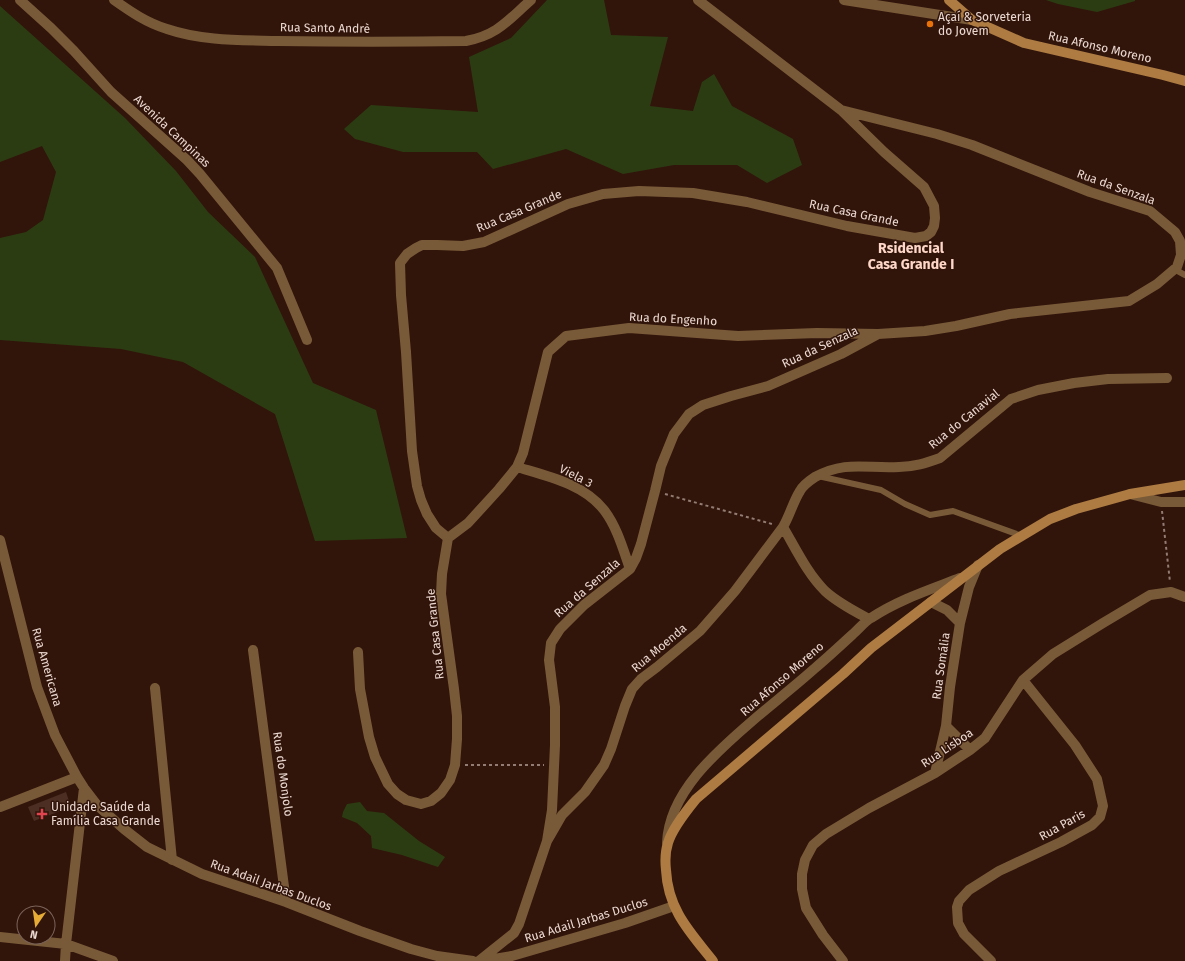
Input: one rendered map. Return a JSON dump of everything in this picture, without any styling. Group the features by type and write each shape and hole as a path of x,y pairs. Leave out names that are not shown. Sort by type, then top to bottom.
{"main road":[{"name":"Rua Afonso Moreno","path":"949,0 972,20 1024,43 1185,81"},
{"name":"Rua Afonso Moreno","path":"714,961 688,930 674,906 666,883 665,857 668,842 682,818 696,799 843,674 871,648 1000,549 1050,519 1076,509 1130,494 1185,485"}],"street":[{"name":"Avenida Campinas","path":"20,0 74,51 111,92 187,160 200,174 277,268 307,340"},
{"name":"Rua Santo Andrè","path":"114,0 147,21 167,29 191,34 218,39 337,42 466,41 492,33 504,26 531,0"},
{"name":"Rua Casa Grande","path":"358,652 360,689 371,744 375,757 388,784 397,794 406,800 421,804 431,801 441,793 450,780 455,765 457,716 441,594 442,574 448,538 436,528 427,514 421,500 417,486 412,452 400,281 400,263 407,254 422,245 463,246 484,242 568,204 603,194 639,191 693,193 747,202 862,229 915,238 926,236 931,232 934,226 935,218 934,206 924,187 884,152 841,110 698,0"},
{"path":"844,0 972,20"},
{"name":"Rua da Senzala","path":"479,961 514,933 547,841 552,810 555,745 555,708 549,660 551,643 560,628 584,605 630,569 641,544 661,466 674,434 689,414 703,405 768,386 842,354 878,334 925,331 1010,314 1129,301 1157,284 1177,267 1183,253 1180,241 1175,232 1150,211 1090,192 972,144 841,110"},
{"name":"Rua do Engenho","path":"448,538 468,522 517,467 523,453 548,352 566,336 629,328 738,336 817,333 878,334"},
{"name":"Rua do Canavial","path":"783,527 800,491 808,482 818,476 835,469 857,466 897,468 926,463 940,458 1011,399 1038,390 1074,383 1167,378"},
{"name":"Viela 3","path":"517,467 553,478 572,486 587,494 604,509 621,542 630,569"},
{"name":"Rua Afonso Moreno","path":"1130,494 1161,502 1185,502"},
{"path":"783,527 811,574 826,591 851,610 869,619"},
{"name":"Rua Moenda","path":"547,841 562,815 585,792 604,765 632,689 641,679 700,631 735,591 783,527"},
{"name":"Rua Americana","path":"0,540 37,687 55,735 84,788"},
{"name":"Rua Somália","path":"936,773 946,726 950,687 960,623 969,587 978,565"},
{"name":"Rua Afonso Moreno","path":"667,848 669,826 684,793 693,779 711,758 816,668 869,619 898,602 963,577"},
{"name":"Rua Lisboa","path":"843,961 806,908 802,890 802,874 805,860 813,845 826,834 869,808 936,773 970,750 985,738 1022,680 1053,654 1150,595 1170,592 1185,597"},
{"path":"931,602 947,610 960,623"},
{"name":"Rua do Monjolo","path":"253,650 286,902"},
{"name":"Rua Paris","path":"991,961 964,934 958,923 957,907 959,901 969,890 999,871 1061,842 1092,825 1100,817 1104,806 1097,779 1079,750 1022,680"},
{"path":"155,688 172,860"},
{"path":"946,726 970,750"},
{"path":"0,807 77,777"},
{"path":"65,961 84,788"},
{"name":"Rua Adail Jarbas Duclos","path":"84,788 97,805 147,847 202,874 286,902 360,931 412,949 437,956 473,961"},
{"name":"Rua Adail Jarbas Duclos","path":"482,961 512,956 625,923 674,906"},
{"path":"0,937 66,944 113,961"}],"lane":[{"path":"1174,269 1185,275"},
{"path":"818,476 881,490 905,504 930,515 953,511 1022,536"}],"path":[{"path":"655,491 783,527"},
{"path":"1161,502 1170,592"},
{"path":"455,765 554,765"}],"green space":[{"path":"547,0 604,0 611,35 668,37 650,106 693,111 702,82 714,74 732,106 793,139 802,165 767,183 737,165 674,165 623,174 566,149 493,169 477,152 403,152 355,139 344,129 371,105 478,112 469,57 511,38"},
{"path":"1046,0 1135,0 1135,1 1097,12"},
{"path":"0,6 125,118 176,171 208,212 255,257 313,383 376,410 407,538 315,541 275,414 183,362 121,349 0,340 0,238 26,232 43,220 56,172 42,146 0,162"},
{"path":"360,802 367,811 384,813 419,841 445,857 438,867 402,855 372,848 371,836 357,823 342,817 347,804"}],"building":[{"name":"Unidade Saúde da Família Casa Grande","path":"66,792 71,807 34,821 28,807"}],"place":[{"name":"Açaí & Sorveteria do Jovem","path":"930,24"},
{"name":"Unidade Saúde da Família Casa Grande","path":"42,814"}],"district":[{"name":"Rsidencial Casa Grande I","path":"911,256"}]}
